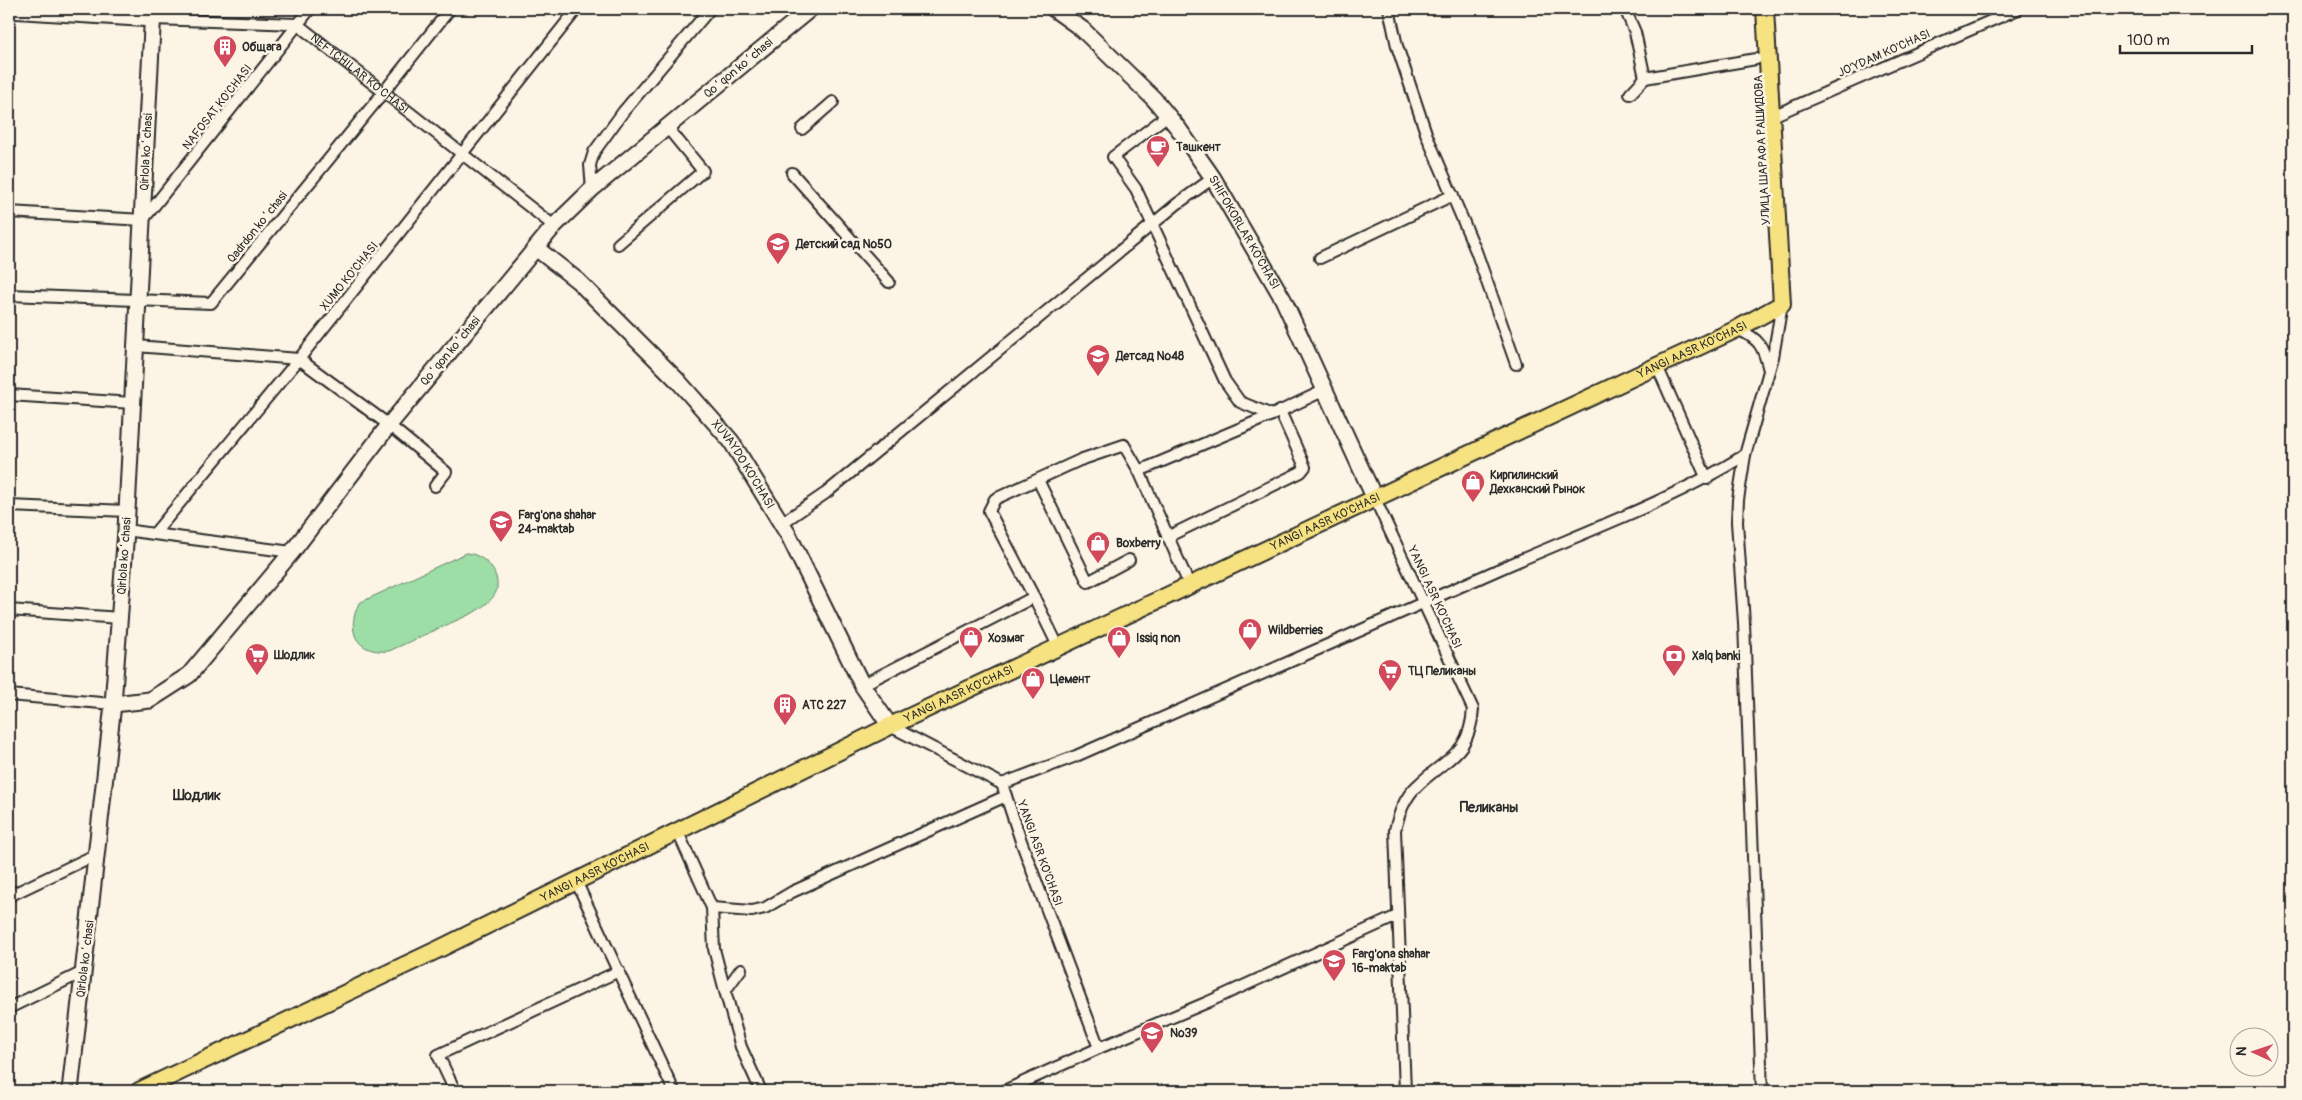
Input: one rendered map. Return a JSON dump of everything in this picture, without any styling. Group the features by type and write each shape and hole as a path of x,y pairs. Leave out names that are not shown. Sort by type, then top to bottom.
{"main road":[{"name":"УЛИЦА ШАРАФА РАШИДОВА","path":"1754,9 1756,60 1766,120 1776,299"},
{"path":"1765,9 1766,120"},
{"name":"YANGI AASR KO'CHASI","path":"139,1091 159,1088 890,726 1059,648 1189,584 1737,329 1776,299"}],"street":[{"name":"NAFOSAT KO'CHASI","path":"143,220 310,9"},
{"name":"Qadrdon koʻchasi","path":"9,295 211,304 450,9"},
{"name":"XUMO KO'CHASI","path":"154,534 299,359 577,9"},
{"path":"592,189 590,165 594,152 623,112 710,9"},
{"name":"Qoʻqon koʻchasi","path":"113,704 150,700 189,674 292,552 389,425 554,226 592,189 810,9"},
{"name":"SHIFOKORLAR KO'CHASI","path":"1054,9 1082,29 1154,99 1168,115 1213,178 1283,299 1375,499"},
{"path":"1389,9 1398,46 1427,136 1476,250 1516,364"},
{"path":"1625,9 1635,32 1645,78"},
{"name":"JO'YDAM KO'CHASI","path":"1766,120 2018,9"},
{"name":"NEFTCHILAR KO'CHASI","path":"9,10 153,14 298,24 383,93 554,226"},
{"name":"Qirlola koʻchasi","path":"70,1091 113,704 120,618 139,300 153,14"},
{"path":"1630,94 1645,78 1756,60"},
{"path":"802,129 833,102"},
{"path":"1167,537 1301,472 1305,467 1276,413 1240,402 1224,381 1154,225 1136,189 1113,157 1168,115"},
{"path":"618,244 703,171 667,127"},
{"path":"792,173 889,282"},
{"path":"782,523 826,493 903,428 1154,225 1177,204 1213,178"},
{"path":"1320,258 1453,195"},
{"path":"9,212 143,220"},
{"name":"XUVAYDO KO'CHASI","path":"536,248 578,281 679,382 731,442 782,523 862,685 890,726"},
{"path":"1762,1091 1744,623 1737,522 1738,500 1745,456 1777,339 1776,299"},
{"path":"1737,329 1757,339 1762,347 1769,373"},
{"path":"136,346 299,359 389,425 446,472 435,486"},
{"path":"1657,366 1707,479"},
{"path":"1139,471 1276,413 1325,390"},
{"path":"9,395 133,402"},
{"path":"1059,648 989,511 995,499 1080,460 1124,445 1139,471 1189,584"},
{"path":"890,726 1002,784 1076,756 1707,479 1745,456"},
{"path":"1038,480 1088,582 1129,560"},
{"name":"YANGI ASR KO'CHASI","path":"1375,499 1474,710 1472,724 1463,746 1450,760 1416,787 1405,801 1395,830 1405,1091"},
{"path":"9,506 127,511"},
{"path":"126,530 292,552"},
{"path":"862,685 1034,597"},
{"path":"9,610 120,618"},
{"path":"9,695 113,704"},
{"name":"YANGI ASR KO'CHASI","path":"1002,784 1098,1048"},
{"path":"712,908 752,911 765,908 792,892 1006,796"},
{"path":"677,830 712,908 714,949 725,991 741,1047 761,1091"},
{"path":"9,896 97,854"},
{"path":"576,882 674,1091"},
{"path":"1004,1091 1098,1048 1154,1026 1397,916"},
{"path":"725,991 741,969"},
{"path":"455,1091 438,1056 619,971"},
{"path":"9,1008 83,972"}],"green space":[{"path":"466,553 473,554 485,561 494,572 497,585 496,592 486,604 473,613 389,651 368,649 356,638 353,622 359,603"}],"place":[{"name":"Общага","path":"225,68"},
{"name":"Ташкент","path":"1158,168"},
{"name":"Детский сад №50","path":"778,265"},
{"name":"Детсад №48","path":"1098,377"},
{"name":"Киргилинский Дехканский Рынок","path":"1473,503"},
{"name":"Farg'ona shahar 24-maktab","path":"501,543"},
{"name":"Boxberry","path":"1098,564"},
{"name":"Wildberries","path":"1250,651"},
{"name":"Хозмаг","path":"971,659"},
{"name":"Issiq non","path":"1119,659"},
{"name":"Шодлик","path":"257,676"},
{"name":"Xalq banki","path":"1674,677"},
{"name":"ТЦ Пеликаны","path":"1390,692"},
{"name":"Цемент","path":"1033,700"},
{"name":"АТС 227","path":"785,726"},
{"name":"Farg'ona shahar 16-maktab","path":"1334,982"},
{"name":"№39","path":"1152,1054"}],"district":[{"name":"Шодлик","path":"197,795"},
{"name":"Пеликаны","path":"1489,807"}]}
